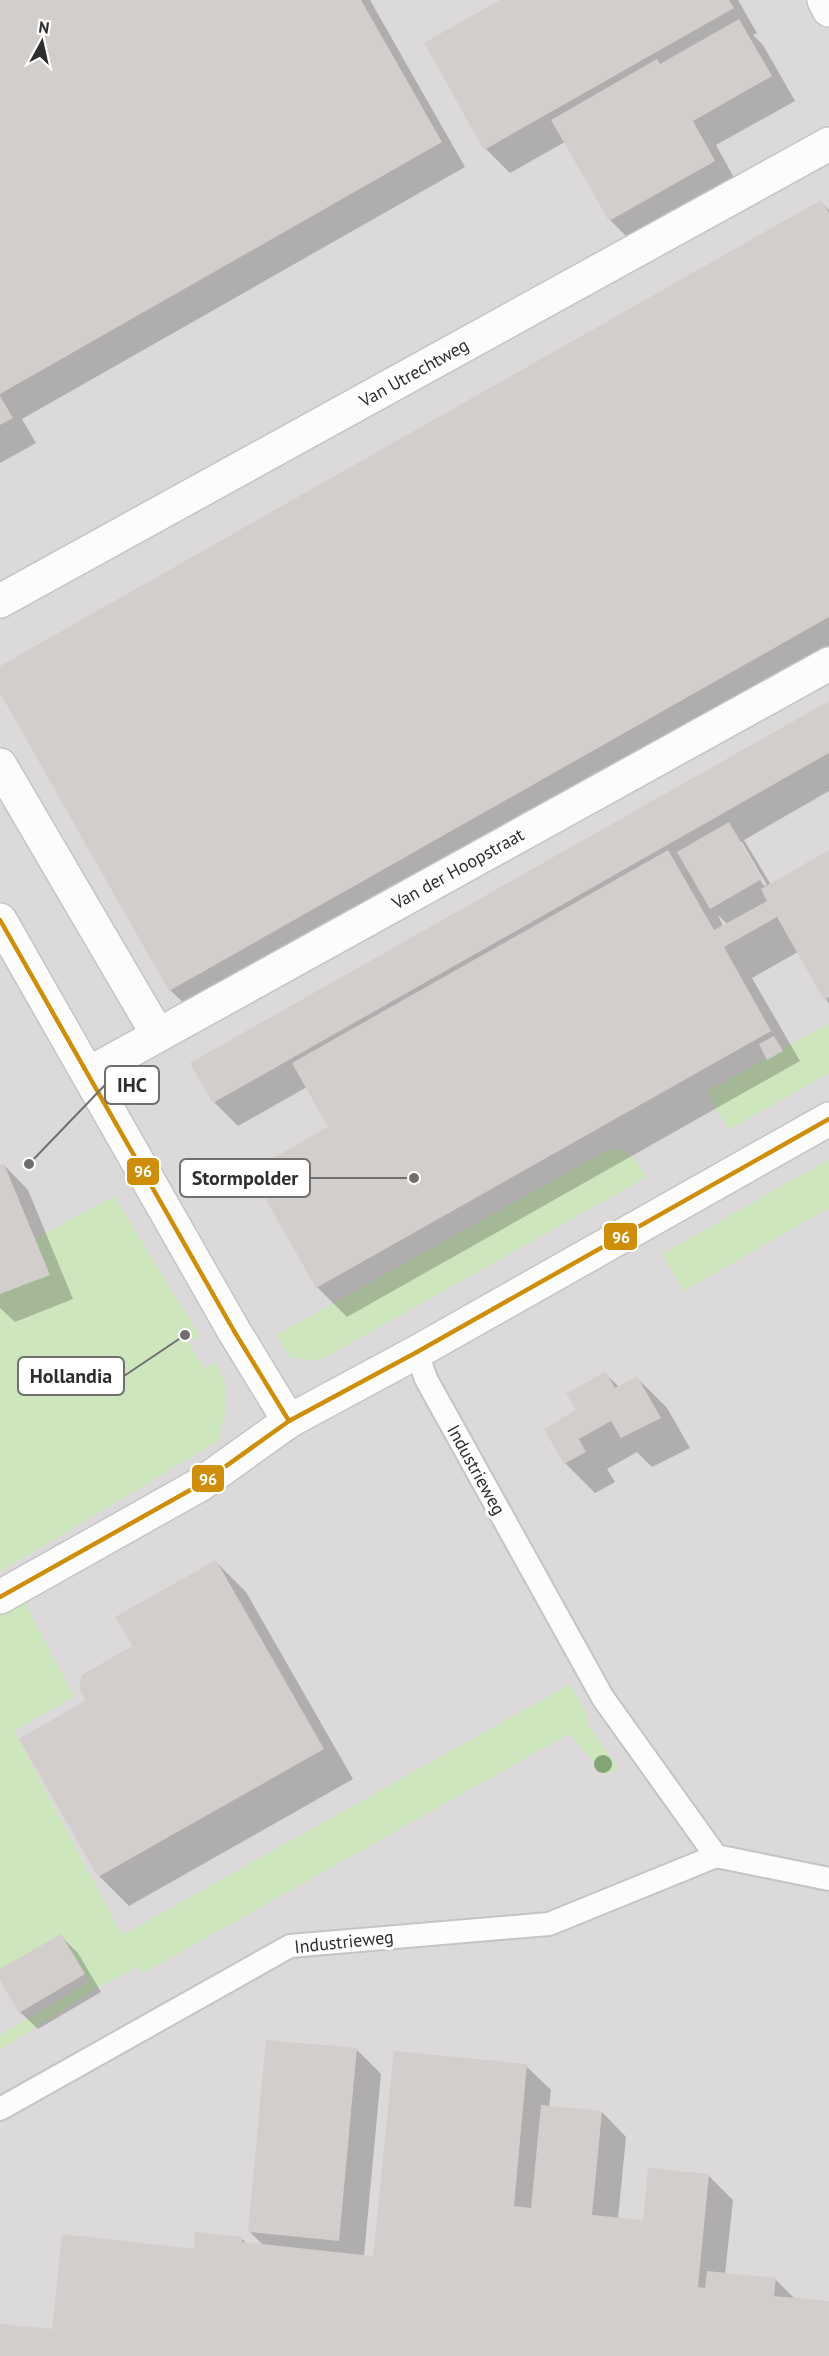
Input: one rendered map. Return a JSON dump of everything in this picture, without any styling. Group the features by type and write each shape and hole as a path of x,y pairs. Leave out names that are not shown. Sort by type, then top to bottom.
{"street":[{"path":"824,0 829,10"},
{"name":"Van Utrechtweg","path":"0,602 829,144"},
{"name":"Van der Hoopstraat","path":"88,1074 829,664"},
{"path":"0,765 158,1035"},
{"path":"0,920 234,1331 289,1421"},
{"path":"0,1597 201,1484 289,1421 417,1352 829,1119"}],"lane":[{"name":"Industrieweg","path":"0,2109 290,1946 549,1924 716,1856 603,1698 426,1379 417,1352"},
{"path":"716,1856 829,1879"}],"shaded area":[{"path":"0,0 829,0 829,2356 0,2356"}],"green space":[{"path":"829,1023 829,1073 729,1130 706,1092"},
{"path":"609,1149 627,1153 647,1177 319,1361 289,1357 276,1335"},
{"path":"829,1159 829,1208 684,1291 662,1254"},
{"path":"114,1196 199,1335 188,1343 205,1369 215,1362 221,1373 226,1401 218,1441 0,1572 0,1257"},
{"path":"21,1595 74,1697 14,1731 122,1935 570,1684 587,1715 587,1723 618,1768 605,1775 569,1734 142,1974 138,1967 96,1989 0,2050 0,2035 89,1982 61,1934 0,1969 0,1607"}],"building":[{"path":"0,0 361,0 442,142 0,394"},
{"path":"500,0 729,0 734,8 484,150 424,43"},
{"path":"739,19 772,76 693,121 715,161 609,221 551,120 657,59 660,64"},
{"path":"821,200 829,213 829,617 169,991 0,693 0,666"},
{"path":"0,396 13,418 0,425"},
{"path":"829,701 829,753 213,1103 190,1063"},
{"path":"729,822 762,879 710,909 677,852"},
{"path":"668,850 714,930 767,901 761,889 829,850 829,997 824,1000 777,917 724,947 771,1031 316,1288 250,1171 328,1127 292,1063"},
{"path":"774,1036 783,1051 767,1060 759,1044"},
{"path":"4,1164 50,1275 0,1294 0,1165"},
{"path":"606,1372 615,1388 637,1376 661,1418 621,1438 611,1421 579,1439 586,1452 564,1464 544,1429 576,1410 566,1393"},
{"path":"216,1560 324,1749 98,1877 19,1739 86,1700 79,1688 82,1675 132,1646 115,1617"},
{"path":"61,1934 85,1974 19,2013 0,1980 0,1969"},
{"path":"266,2040 357,2048 339,2241 248,2232"},
{"path":"394,2051 527,2064 514,2206 531,2208 541,2105 602,2111 592,2215 643,2220 648,2168 709,2174 698,2287 705,2288 707,2271 776,2278 774,2296 829,2301 829,2356 0,2356 0,2324 52,2329 62,2234 194,2249 195,2232 242,2237 242,2242 373,2256"}],"transit line":[{"name":"96","path":"0,920 234,1331 289,1421"},
{"name":"96","path":"0,1597 201,1484 289,1421 417,1352 829,1119"}],"place":[{"name":"IHC","path":"29,1164"},
{"name":"Stormpolder","path":"414,1178"},
{"name":"Hollandia","path":"185,1335"}]}
